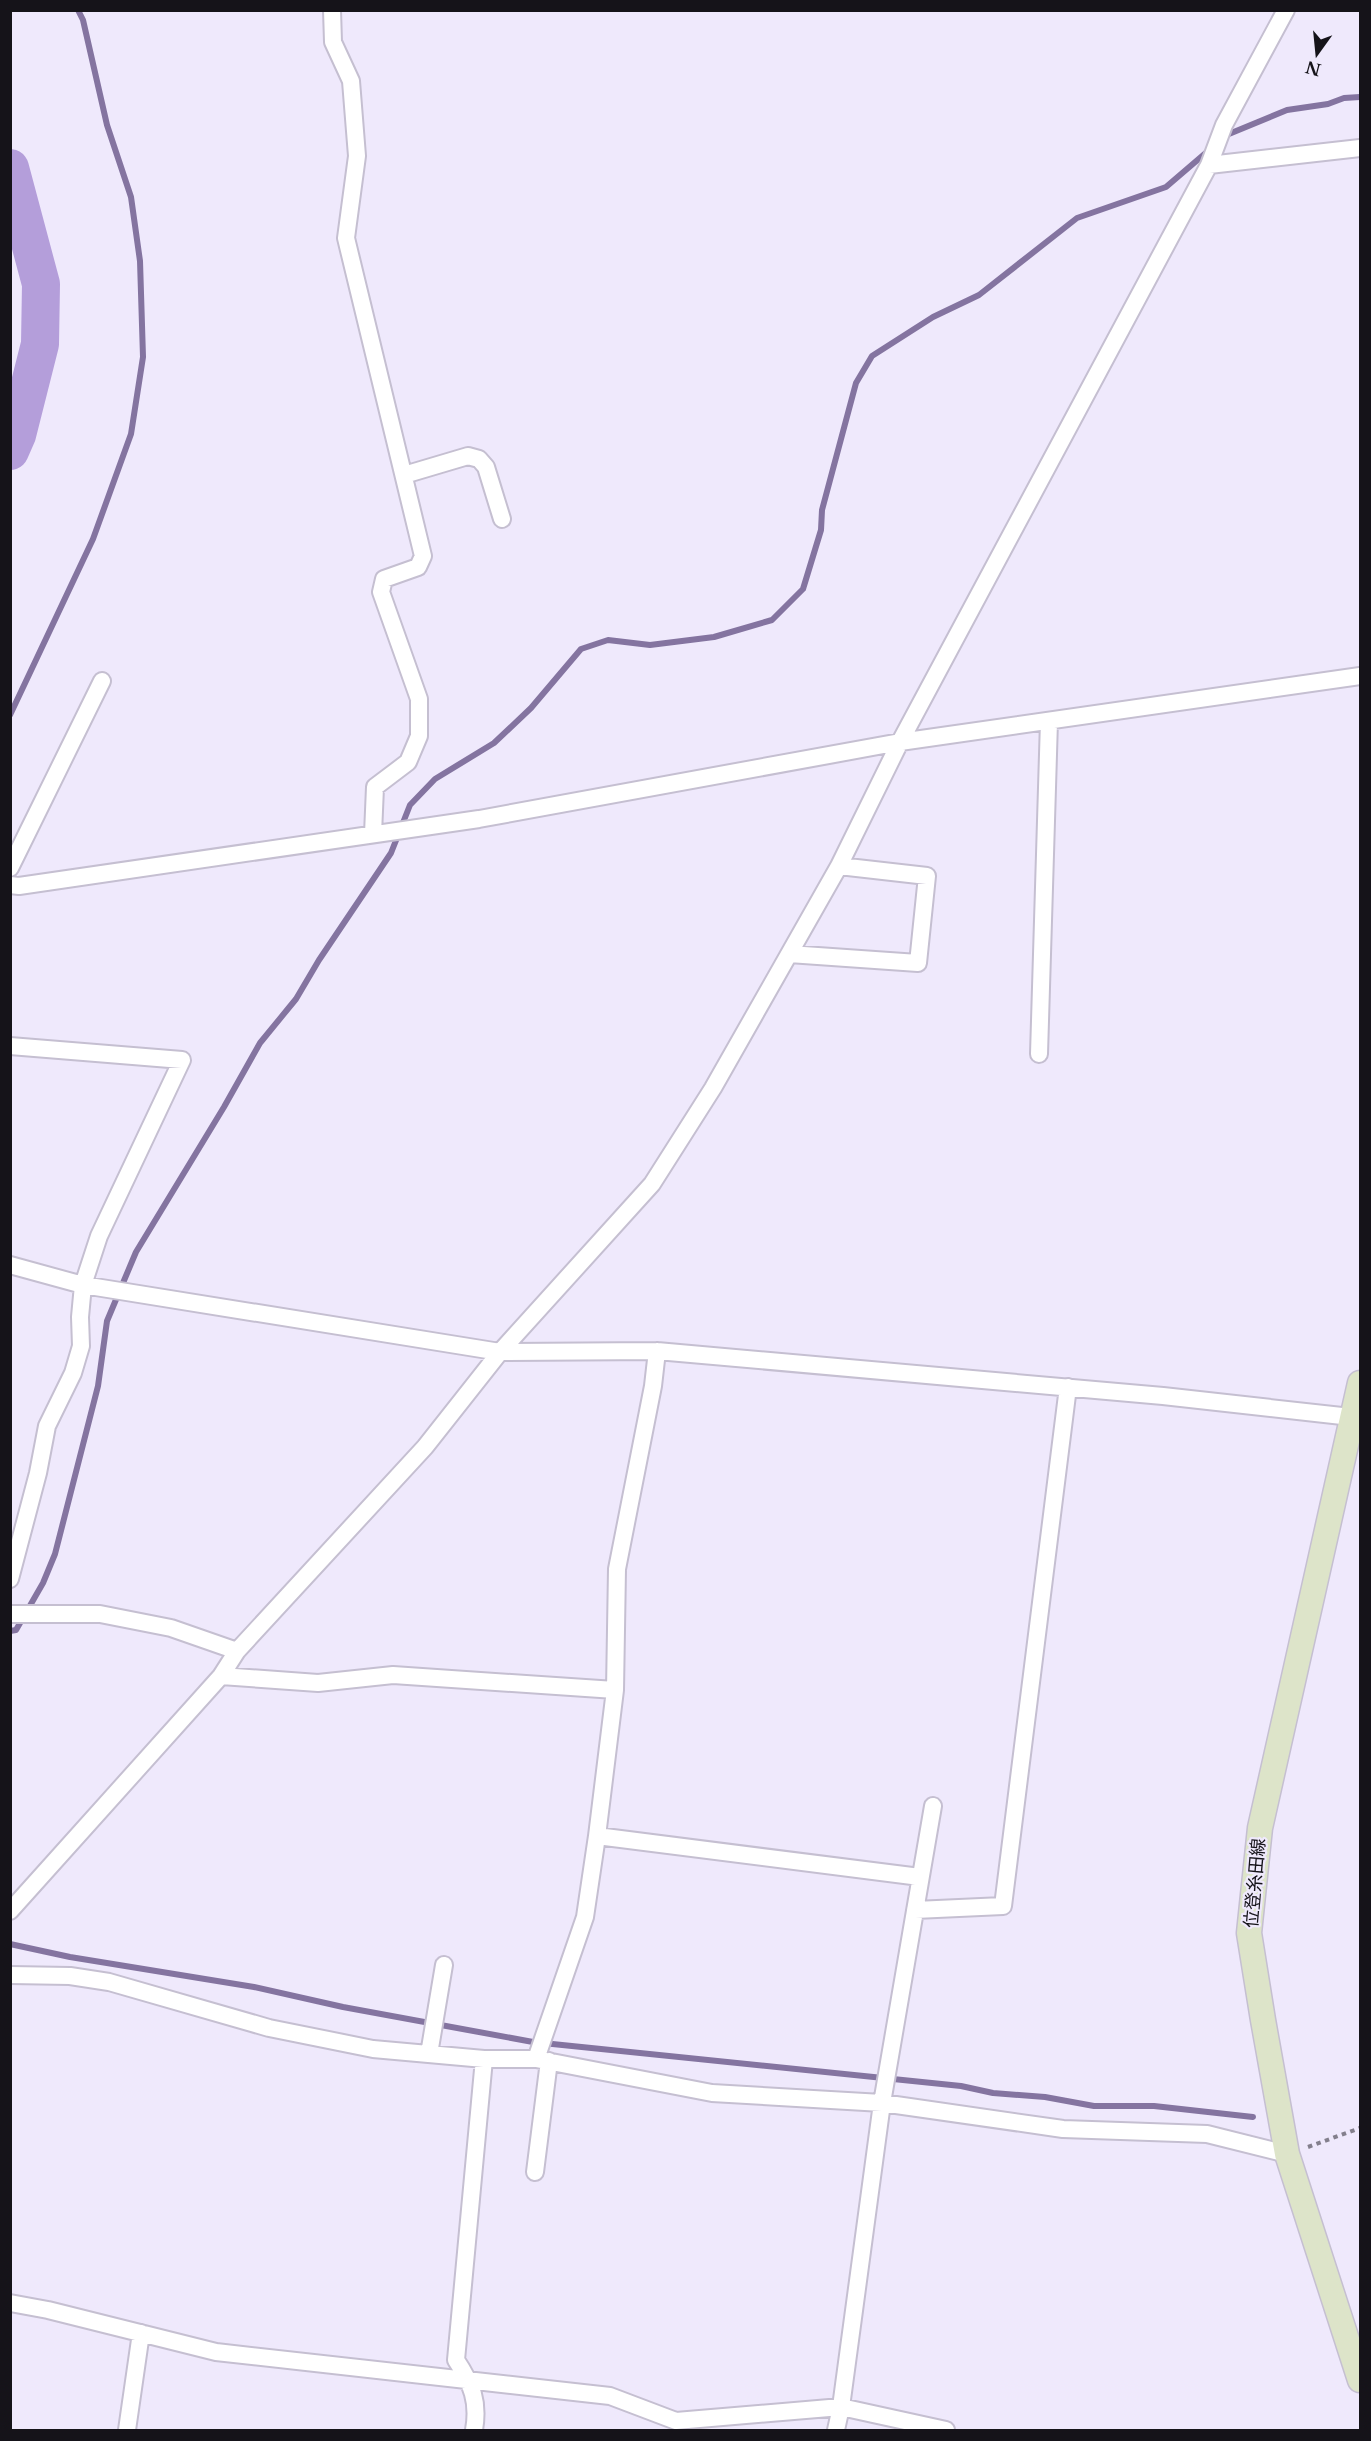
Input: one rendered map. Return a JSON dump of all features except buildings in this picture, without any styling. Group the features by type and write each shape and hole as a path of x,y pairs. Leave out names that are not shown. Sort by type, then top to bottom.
{"main road":[{"name":"位登糸田線","path":"1360,1383 1356,1418 1260,1828 1249,1933 1287,2154 1360,2380"}],"street":[{"path":"332,10 333,42 351,81 357,156 346,238 423,556 418,567 384,579 381,592 419,699 419,736 408,762 375,787 373,834"},
{"path":"10,1911 221,1676 237,1652 425,1447 500,1353 652,1184 713,1088 839,866 900,742 1209,165 1224,125 1286,10"},
{"path":"1209,165 1360,148"},
{"path":"404,475 468,456 479,459 486,467 502,519"},
{"path":"10,885 19,886 479,819 900,742 1360,676"},
{"path":"10,868 102,681"},
{"path":"1039,1054 1050,721"},
{"path":"789,954 918,963 927,876 839,866"},
{"path":"10,1046 182,1060 99,1236 83,1285 80,1317 81,1346 73,1373 47,1426 38,1473 10,1579"},
{"path":"10,1265 83,1285 500,1353 657,1351 1163,1396 1356,1418"},
{"path":"535,2172 542,2060 585,1917 615,1690 617,1569 653,1386 657,1351"},
{"path":"915,1910 1003,1905 1068,1387"},
{"path":"10,1614 100,1614 171,1629 237,1652"},
{"path":"221,1676 318,1683 393,1675 615,1690"},
{"path":"836,2430 842,2407 882,2103 933,1806"},
{"path":"597,1836 920,1876"},
{"path":"429,2054 444,1965"},
{"path":"10,1976 70,1976 109,1982 269,2028 373,2049 484,2059 542,2060 712,2093 882,2103 1063,2129 1207,2134 1287,2154"},
{"path":"474,2430 477,2413 470,2382 456,2360 484,2059"},
{"path":"10,2303 48,2310 216,2352 610,2397 676,2421 842,2407 946,2430"},
{"path":"127,2430 141,2333"}],"path":[{"path":"1287,2154 1360,2128"}],"waterway":[{"path":"10,715 93,539 131,434 143,357 140,261 131,197 107,125 83,20 78,10"},
{"path":"1224,136 1287,110 1328,104 1344,98 1360,97"},
{"path":"10,1631 16,1630 43,1583 55,1554 98,1386 107,1321 136,1252 260,1043 296,999 319,960 391,853 410,805 435,779 494,743 531,708 581,649 608,640 650,645 714,637 772,620 803,589 821,530 822,510 856,383 872,356 933,317 979,295 1077,218 1166,187 1208,151"},
{"path":"10,168 41,284 40,344 17,435 10,451"},
{"path":"10,1944 70,1957 254,1987 343,2007 533,2042 961,2086 993,2093 1045,2097 1094,2106 1154,2106 1253,2117"}]}
